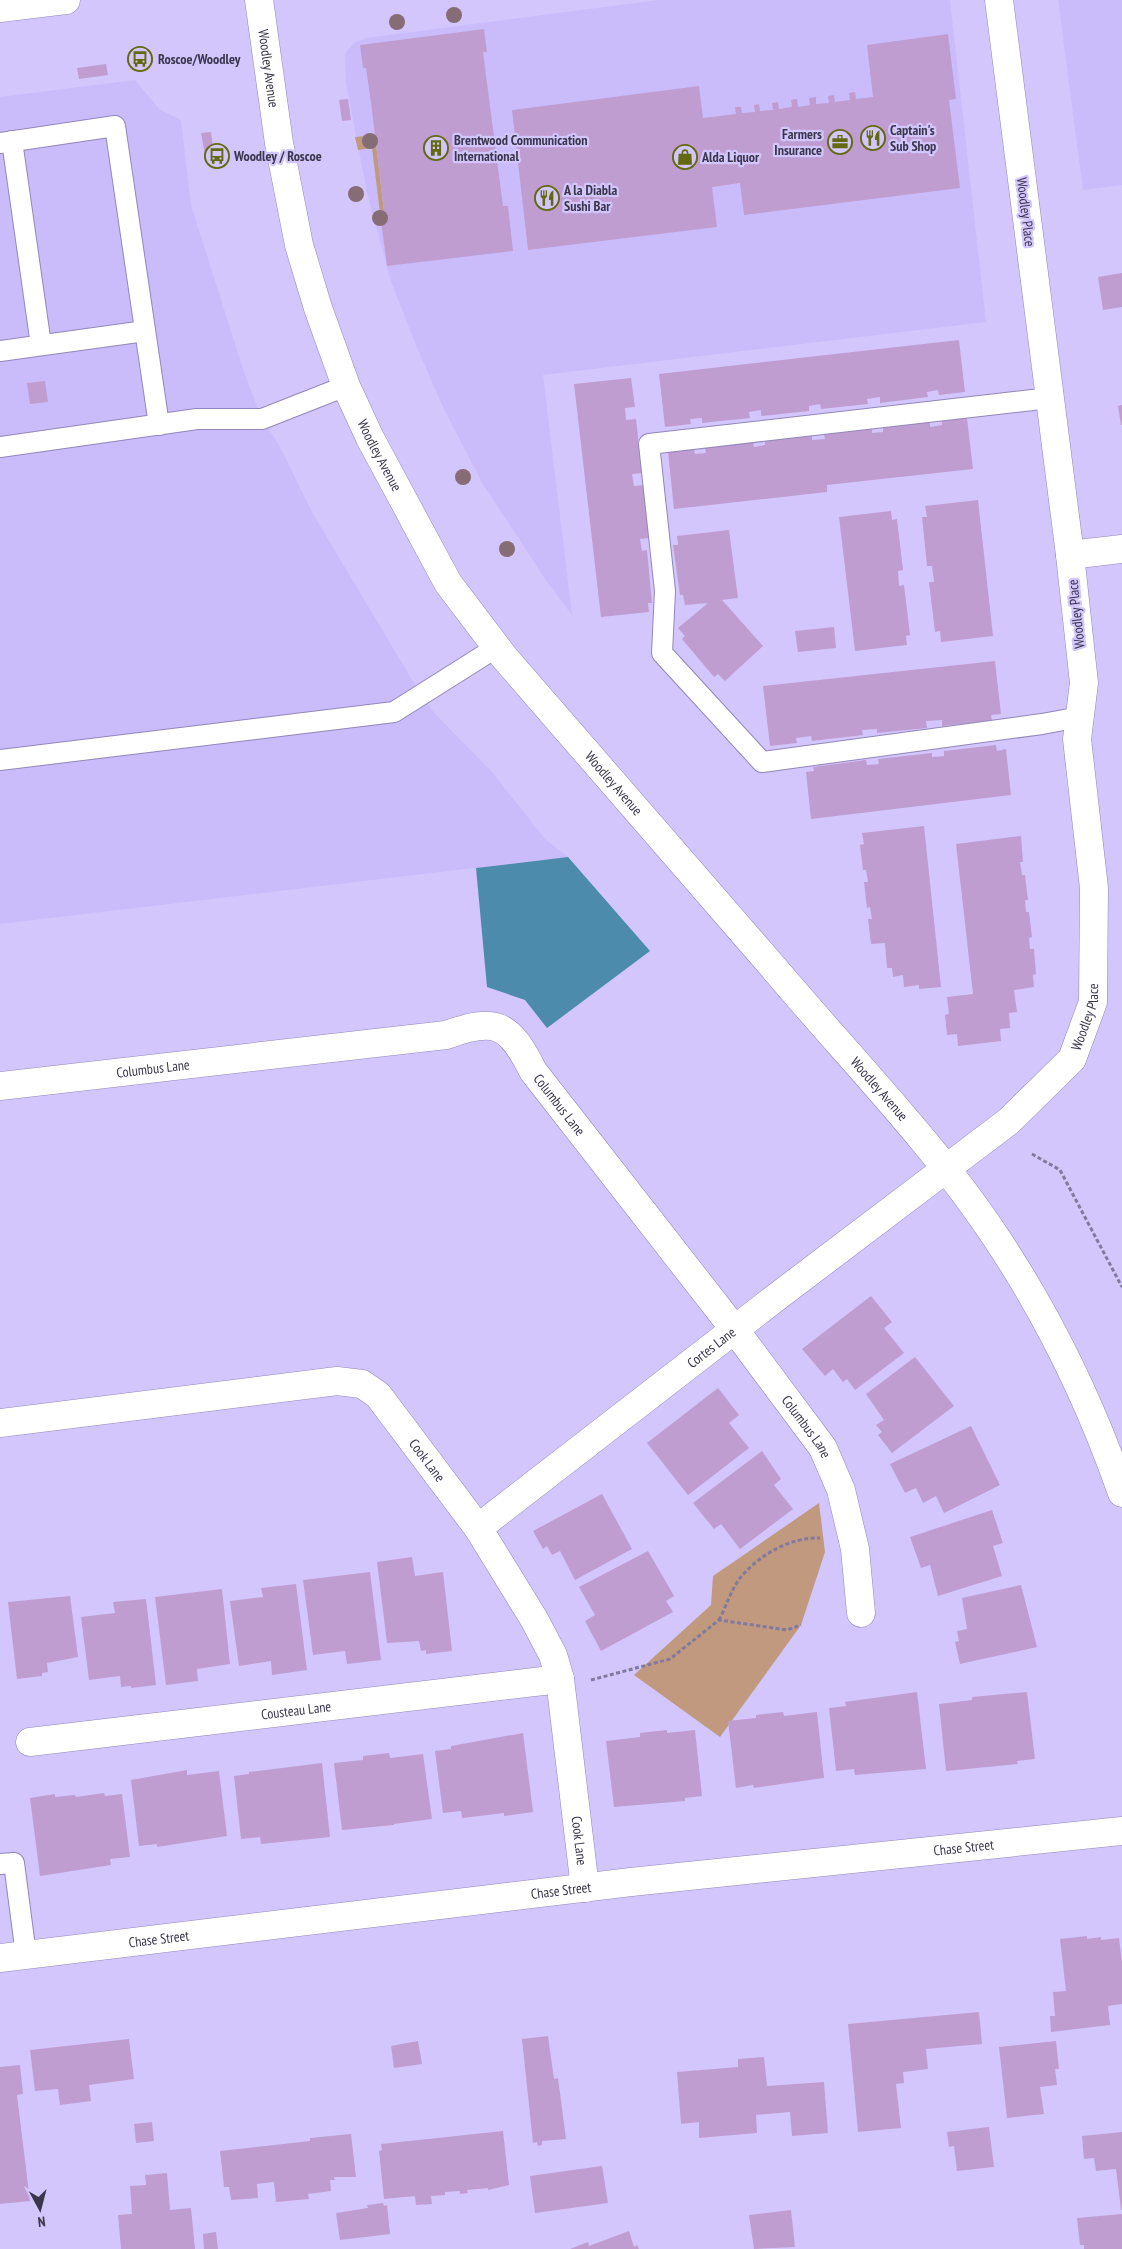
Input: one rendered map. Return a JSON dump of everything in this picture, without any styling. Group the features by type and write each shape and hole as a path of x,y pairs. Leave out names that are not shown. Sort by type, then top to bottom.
{"street":[{"path":"0,8 66,0"},
{"name":"Woodley Avenue","path":"259,0 279,143 299,245 321,316 346,386 374,447 448,583 496,648 887,1097 945,1168 997,1238 1042,1312 1080,1389 1122,1493"},
{"name":"Woodley Place","path":"945,1168 1009,1120 1072,1059 1093,1002 1094,888 1077,739 1084,682 1070,555 999,0"},
{"path":"1070,555 1122,549"},
{"name":"Columbus Lane","path":"0,1086 446,1035 474,1026 499,1027 514,1038 533,1071 823,1448 841,1490 855,1549 861,1613"},
{"name":"Cortes Lane","path":"478,1528 945,1168"},
{"name":"Cook Lane","path":"0,1423 337,1381 362,1384 378,1395 478,1528 534,1619 553,1655 573,1680 585,1888"},
{"name":"Cousteau Lane","path":"30,1742 573,1680"},
{"name":"Chase Street","path":"13,1956 585,1888 1122,1831"}],"lane":[{"path":"41,345 6,142 115,126 159,425"},
{"path":"0,351 145,331"},
{"path":"0,446 197,420 262,420 346,386"},
{"path":"1050,398 649,444 665,591 662,653 762,762 1042,724 1080,717"},
{"path":"0,760 394,712 496,648"},
{"path":"0,1864 14,1863 20,1912 13,1956"}],"path":[{"path":"1032,1154 1060,1170 1122,1287"},
{"path":"573,1680 670,1659 719,1620 740,1579 767,1553 805,1538 825,1539"},
{"path":"719,1620 787,1630 801,1625"}],"shaded area":[{"path":"658,0 950,0 986,322 543,375 572,615 545,579 481,481 443,407 415,343 391,281 367,193 346,83 345,54 354,43 366,38"},
{"path":"1058,0 1122,0 1122,185 1083,190"},
{"path":"135,80 159,109 181,120 191,205 243,369 262,419 279,445 313,514 421,695 435,714 492,772 545,839 568,857 0,924 0,97"},
{"path":"375,135 385,220 381,221 372,148 358,150 355,137"},
{"path":"819,1503 825,1552 801,1625 720,1737 634,1675 711,1605 713,1576"}],"water":[{"path":"568,857 650,951 547,1028 525,1000 487,987 476,868"}],"building":[{"name":"Brentwood Communication International","path":"484,29 487,52 483,52 503,206 508,206 513,251 387,266 381,221 385,220 371,102 366,68 363,68 360,45"},
{"path":"948,34 956,99 949,100 960,188 744,215 740,183 712,187 717,227 528,250 512,110 699,86 703,118 736,114 735,107 741,107 742,113 755,112 754,105 759,104 760,111 773,110 772,103 778,102 779,109 792,107 791,100 797,99 798,107 810,105 809,98 816,97 816,104 829,103 828,96 834,95 835,102 850,100 849,93 855,92 856,99 873,97 867,45"},
{"path":"106,64 108,75 79,79 77,68"},
{"path":"348,99 351,120 342,121 339,100"},
{"path":"211,132 214,154 205,155 201,133"},
{"path":"1122,273 1122,307 1103,310 1098,277"},
{"path":"959,340 965,392 939,395 938,390 927,392 928,397 880,403 880,397 867,399 868,404 821,409 820,404 809,406 809,411 761,416 761,410 749,412 750,418 702,423 702,418 690,419 691,424 665,427 659,374"},
{"path":"631,378 635,407 625,408 626,420 636,419 642,473 632,474 634,486 644,485 650,538 640,539 642,551 647,550 652,603 648,603 649,612 601,617 574,384"},
{"path":"45,381 48,402 30,404 27,383"},
{"path":"1122,405 1122,425 1121,425 1118,406"},
{"path":"967,418 973,469 827,485 827,492 674,509 668,452 694,449 695,454 706,453 705,448 753,442 754,447 765,445 765,440 812,435 812,440 825,439 824,434 872,429 872,433 883,432 883,427 930,422 930,427 942,425 942,421"},
{"path":"978,500 993,636 941,642 940,631 935,632 929,582 934,582 932,566 927,566 922,517 927,517 925,506"},
{"path":"891,511 892,520 897,519 903,570 898,571 899,586 904,585 910,635 906,636 907,645 855,651 839,517"},
{"path":"729,530 738,598 722,600 763,646 725,681 718,674 714,677 682,639 685,636 678,628 708,603 685,605 683,595 680,595 673,545 678,545 677,536"},
{"path":"834,627 836,648 798,652 795,631"},
{"path":"995,661 1001,714 991,715 992,721 942,726 942,720 926,721 927,728 877,733 877,729 862,730 863,735 812,741 811,736 796,738 797,743 770,746 763,686"},
{"path":"996,745 997,751 1006,749 1011,795 811,819 806,772 814,771 813,767 866,760 867,765 879,764 878,759 932,753 932,757 944,756 944,751"},
{"path":"924,826 941,987 919,989 919,985 904,987 903,975 893,977 892,968 887,968 885,943 871,944 868,919 872,919 870,907 867,908 864,882 868,882 866,870 863,870 860,845 864,844 862,833"},
{"path":"1021,836 1023,862 1020,862 1022,875 1025,875 1028,900 1025,900 1026,912 1029,912 1032,937 1029,938 1030,949 1034,949 1036,974 1033,975 1034,987 1014,990 1017,1012 1009,1013 1010,1028 1000,1029 1001,1041 958,1046 957,1034 947,1035 945,1015 949,1014 947,997 973,994 956,844"},
{"path":"871,1296 892,1322 884,1328 904,1353 855,1390 847,1379 843,1382 833,1369 825,1376 802,1349"},
{"path":"915,1357 954,1406 892,1453 878,1435 882,1432 876,1425 884,1420 866,1394"},
{"path":"718,1388 739,1415 729,1423 749,1448 688,1495 647,1443"},
{"path":"971,1426 1000,1485 944,1513 936,1496 923,1503 916,1488 905,1493 890,1464"},
{"path":"762,1451 781,1479 774,1485 793,1509 740,1549 721,1524 714,1529 693,1503"},
{"path":"602,1494 632,1549 575,1580 560,1551 552,1555 547,1546 543,1549 533,1531"},
{"path":"992,1510 1003,1543 993,1546 1002,1576 938,1596 930,1565 921,1568 910,1537"},
{"path":"648,1551 674,1596 666,1601 673,1612 601,1651 585,1621 595,1615 579,1587"},
{"path":"412,1557 415,1576 443,1572 452,1651 426,1654 426,1650 421,1651 419,1641 387,1643 377,1562"},
{"path":"370,1572 381,1660 347,1664 345,1651 313,1655 303,1580"},
{"path":"296,1584 307,1670 272,1675 271,1661 239,1666 230,1601 263,1597 261,1588"},
{"path":"1021,1585 1037,1647 960,1664 955,1642 959,1641 957,1631 967,1629 962,1598"},
{"path":"222,1589 230,1664 197,1669 198,1681 166,1685 155,1597"},
{"path":"70,1596 78,1657 47,1663 48,1672 42,1673 42,1676 17,1679 8,1602"},
{"path":"146,1599 156,1685 131,1688 131,1686 121,1687 120,1676 89,1680 81,1617 115,1613 113,1602"},
{"path":"917,1692 926,1769 855,1775 854,1769 836,1771 829,1708 846,1706 845,1702"},
{"path":"1027,1692 1035,1759 1017,1761 1018,1764 946,1771 939,1704 972,1700 972,1697"},
{"path":"783,1712 784,1716 817,1712 824,1778 754,1788 753,1785 736,1788 728,1721 756,1718 756,1715"},
{"path":"667,1730 667,1733 695,1730 702,1796 685,1798 685,1801 614,1807 606,1741 640,1737 640,1733"},
{"path":"523,1733 533,1812 504,1816 504,1813 462,1818 461,1811 443,1813 435,1751 451,1749 451,1746"},
{"path":"389,1753 390,1758 423,1754 432,1819 342,1830 334,1763 363,1760 363,1756"},
{"path":"322,1763 330,1837 261,1844 260,1837 241,1839 234,1776 249,1774 249,1772"},
{"path":"187,1770 187,1775 219,1771 227,1836 157,1847 157,1844 139,1846 131,1780"},
{"path":"104,1793 105,1796 122,1794 130,1857 110,1859 111,1865 40,1876 30,1798 55,1794 55,1797 75,1795 76,1797"},
{"path":"1087,1936 1087,1939 1101,1937 1101,1940 1119,1938 1122,1962 1122,2004 1108,2006 1110,2025 1051,2032 1050,2016 1055,2016 1053,1992 1066,1991 1060,1939"},
{"path":"979,2012 982,2044 926,2049 928,2069 903,2072 904,2083 896,2084 901,2128 858,2132 848,2024"},
{"path":"548,2036 554,2079 558,2078 566,2139 542,2141 542,2145 538,2146 537,2142 533,2143 522,2039"},
{"path":"129,2039 134,2079 89,2085 91,2101 60,2105 58,2089 35,2091 30,2050"},
{"path":"418,2041 422,2064 394,2068 391,2046"},
{"path":"1056,2041 1059,2069 1055,2069 1057,2085 1040,2087 1044,2114 1007,2118 999,2047"},
{"path":"764,2057 767,2086 824,2082 828,2133 792,2136 790,2112 756,2115 757,2133 699,2138 699,2122 681,2124 677,2072 738,2067 738,2059"},
{"path":"20,2065 23,2094 17,2095 30,2201 0,2204 0,2067"},
{"path":"152,2122 154,2141 136,2143 134,2124"},
{"path":"989,2127 994,2167 957,2171 954,2146 949,2147 947,2132"},
{"path":"503,2131 509,2185 488,2190 488,2188 467,2190 468,2193 460,2194 460,2191 445,2192 445,2195 431,2196 432,2204 416,2205 415,2196 384,2199 379,2151 382,2150 381,2144"},
{"path":"1122,2132 1121,2210 1116,2169 1096,2171 1094,2158 1084,2159 1082,2136"},
{"path":"351,2134 356,2177 334,2177 335,2180 330,2180 331,2191 308,2194 309,2199 276,2202 274,2182 257,2184 258,2198 231,2200 229,2187 224,2187 220,2151 310,2141 310,2138"},
{"path":"602,2166 608,2203 535,2213 530,2176"},
{"path":"167,2173 170,2210 191,2208 195,2249 121,2249 118,2215 132,2214 130,2186 146,2185 145,2175"},
{"path":"383,2203 384,2206 387,2205 390,2234 340,2240 336,2213 368,2208 367,2205"},
{"path":"791,2210 795,2247 754,2249 749,2215"},
{"path":"1122,2214 1122,2249 1084,2249 1084,2245 1080,2245 1077,2218"},
{"path":"629,2231 634,2247 637,2245 639,2249 570,2249 588,2242 589,2246"},
{"path":"216,2232 218,2249 204,2249 203,2234"}],"place":[{"name":"Roscoe/Woodley","path":"140,59"},
{"name":"Captain's Sub Shop","path":"873,138"},
{"name":"Farmers Insurance","path":"840,142"},
{"name":"Brentwood Communication International","path":"436,148"},
{"name":"Woodley / Roscoe","path":"217,156"},
{"name":"Alda Liquor","path":"685,157"},
{"name":"A la Diabla Sushi Bar","path":"547,198"}]}
